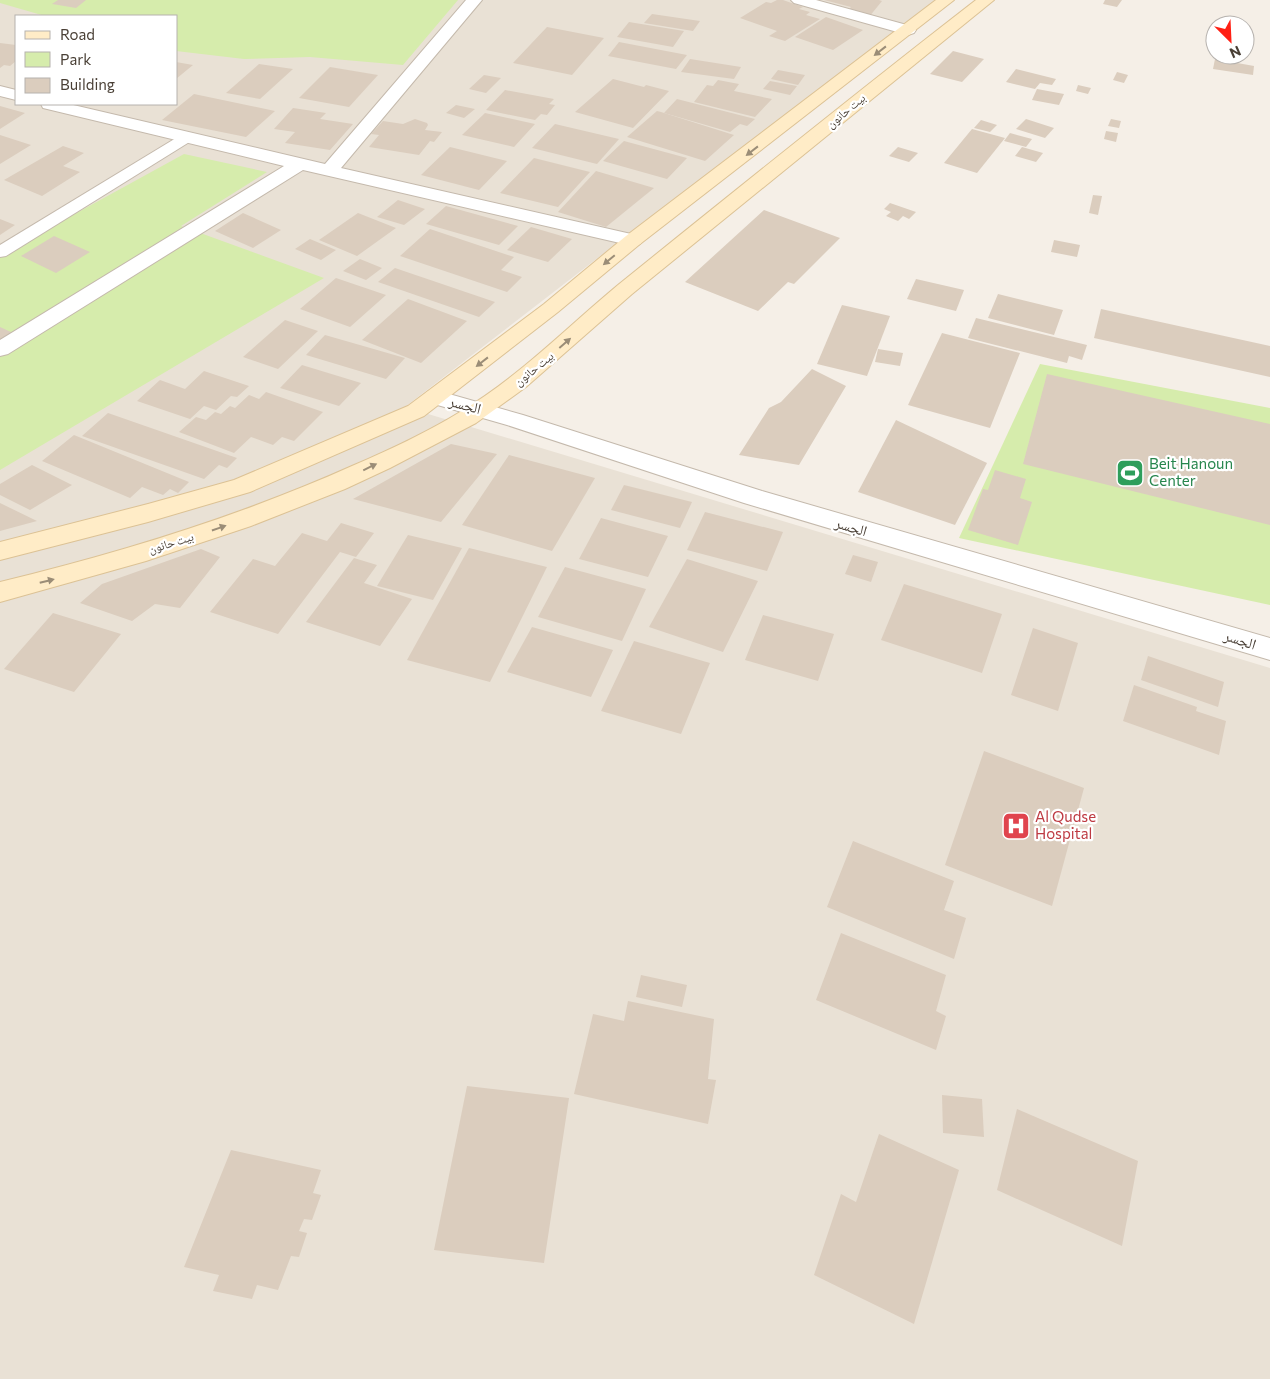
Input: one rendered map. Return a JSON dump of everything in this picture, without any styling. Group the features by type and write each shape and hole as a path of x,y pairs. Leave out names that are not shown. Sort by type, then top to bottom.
{"main road":[{"name":"بيت حانون","path":"0,551 148,513 242,486 416,411 551,308 633,240 946,0"},
{"name":"بيت حانون","path":"0,592 54,580 239,521 335,484 443,432 481,409 530,373 621,294 896,69 986,0"}],"street":[{"path":"329,170 474,0"},
{"path":"798,0 908,30"},
{"path":"0,91 15,96"},
{"path":"53,105 186,138 633,240"},
{"path":"0,349 300,164"},
{"name":"الجسر","path":"435,398 481,409 700,482 905,543 1175,619 1270,649"}],"lane":[{"path":"0,252 186,138"}],"shaded area":[{"path":"0,0 946,0 908,30 630,233 405,407 1270,668 1270,1379 0,1379"}],"green space":[{"path":"0,0 458,0 403,65 310,57 244,59 178,51 178,15 42,15 0,3"},
{"path":"184,154 267,172 181,226 324,278 0,470 0,255"},
{"name":"Beit Hanoun Center","path":"1040,364 1270,408 1270,605 959,538"}],"building":[{"path":"58,0 86,0 76,8 52,4"},
{"path":"783,0 803,7 799,9 810,12 806,15 820,19 785,41 769,36 777,31 740,18 766,2 771,3"},
{"path":"824,0 882,1 869,17 846,13 851,7"},
{"path":"1105,0 1122,0 1117,7 1103,4"},
{"path":"652,14 700,21 693,31 644,23"},
{"path":"826,17 863,30 833,50 795,37"},
{"path":"629,22 684,31 673,47 617,37"},
{"path":"547,27 604,38 572,75 513,63"},
{"path":"619,42 687,55 676,69 608,56"},
{"path":"0,43 15,45 15,62 10,66 4,65 0,68"},
{"path":"953,51 984,59 962,82 930,74"},
{"path":"690,59 741,67 734,79 681,72"},
{"path":"178,62 193,65 178,77"},
{"path":"259,64 293,69 260,99 226,93"},
{"path":"1214,65 1254,66 1253,75 1213,69"},
{"path":"330,67 378,75 349,107 299,98"},
{"path":"1016,69 1056,79 1052,85 1040,83 1035,89 1006,82"},
{"path":"778,70 805,75 798,85 771,79"},
{"path":"1117,72 1128,75 1124,83 1113,80"},
{"path":"484,75 501,78 486,93 469,89"},
{"path":"613,79 669,91 633,128 575,112"},
{"path":"718,80 739,84 734,91 772,99 755,117 694,102 707,85 713,86"},
{"path":"770,81 797,86 790,95 763,89"},
{"path":"1078,85 1091,88 1088,94 1076,91"},
{"path":"1037,89 1064,94 1059,105 1032,100"},
{"path":"505,90 554,99 549,104 555,105 547,115 541,114 535,120 486,110"},
{"path":"194,94 275,111 246,137 162,120"},
{"path":"677,99 755,119 747,126 740,124 730,132 664,113"},
{"path":"456,105 475,109 464,118 446,113"},
{"path":"0,106 25,113 0,129"},
{"path":"293,108 326,113 320,119 353,124 330,150 285,143 295,132 274,129"},
{"path":"657,111 734,135 705,161 627,137"},
{"path":"485,113 535,124 514,147 462,135"},
{"path":"415,119 427,123 428,125 425,130 442,132 434,142 430,141 419,155 369,147 379,135 371,134 383,121 403,124"},
{"path":"1026,119 1054,128 1045,138 1016,129"},
{"path":"1111,119 1121,121 1119,128 1108,126"},
{"path":"981,120 997,125 990,132 974,128"},
{"path":"555,124 619,139 597,164 532,148"},
{"path":"972,129 1005,138 977,173 944,163"},
{"path":"1106,131 1118,133 1116,142 1104,139"},
{"path":"1010,133 1032,139 1026,147 1004,141"},
{"path":"0,135 31,145 0,164"},
{"path":"624,141 687,158 667,179 603,161"},
{"path":"63,146 84,153 63,166 80,172 42,196 4,180"},
{"path":"450,147 507,161 479,190 421,175"},
{"path":"898,147 918,153 909,162 889,156"},
{"path":"1022,147 1043,153 1036,162 1015,156"},
{"path":"534,158 590,172 558,207 500,193"},
{"path":"596,171 654,188 606,227 558,212"},
{"path":"1093,195 1102,196 1098,215 1089,213"},
{"path":"398,200 425,209 404,225 377,217"},
{"path":"890,203 916,212 909,219 903,216 898,221 886,216 891,212 884,209"},
{"path":"446,206 518,226 499,245 426,224"},
{"path":"764,210 840,238 794,284 788,282 758,311 685,282"},
{"path":"243,213 281,230 253,248 215,231"},
{"path":"358,213 396,228 357,256 319,240"},
{"path":"0,219 15,225 0,235"},
{"path":"531,227 572,239 548,262 507,250"},
{"path":"430,229 514,257 501,270 522,277 507,292 400,256"},
{"path":"54,236 90,252 56,273 21,256"},
{"path":"310,239 336,250 321,260 295,249"},
{"path":"1054,240 1080,245 1077,257 1051,252"},
{"path":"360,259 382,268 366,280 343,271"},
{"path":"395,268 495,302 479,317 378,282"},
{"path":"336,278 386,295 350,327 300,309"},
{"path":"916,279 964,290 956,311 907,299"},
{"path":"998,294 1063,310 1054,335 988,318"},
{"path":"408,299 467,321 421,363 362,340"},
{"path":"842,305 890,316 867,376 817,364"},
{"path":"1101,309 1270,346 1270,377 1094,338"},
{"path":"976,318 1087,345 1082,360 1069,356 1067,363 968,338"},
{"path":"285,320 318,331 278,369 243,357"},
{"path":"0,327 13,333 0,342"},
{"path":"942,333 1020,353 990,428 908,405"},
{"path":"325,335 405,358 386,379 306,355"},
{"path":"878,349 903,353 900,366 875,362"},
{"path":"302,365 361,383 339,406 280,388"},
{"path":"812,369 846,386 799,465 739,455 769,408 781,402"},
{"path":"204,371 249,386 237,397 231,396 216,410 204,406 190,419 137,401 160,380 185,389"},
{"path":"1047,374 1270,424 1270,525 1023,464"},
{"path":"266,392 323,412 294,441 282,437 273,445 251,437 234,453 179,432 196,417 206,420 215,412 221,414 230,406 235,408 249,395 259,399"},
{"path":"108,413 237,458 227,468 219,465 204,479 82,436"},
{"path":"896,420 987,463 955,525 858,492"},
{"path":"74,435 189,482 178,493 170,489 163,495 142,487 130,498 42,461"},
{"path":"451,444 497,454 441,522 353,499"},
{"path":"509,455 595,478 552,551 462,525"},
{"path":"32,465 72,485 30,510 0,495 0,484"},
{"path":"995,470 1026,479 1020,498 1032,502 1018,545 968,530 983,489 988,490"},
{"path":"624,485 692,502 680,528 611,510"},
{"path":"0,503 37,521 0,531"},
{"path":"705,512 783,532 767,571 687,550"},
{"path":"601,518 668,536 648,577 579,559"},
{"path":"341,523 374,533 356,557 340,552 278,634 210,612 253,559 275,566 302,533 327,541"},
{"path":"408,535 462,548 433,600 377,586"},
{"path":"469,548 547,567 490,682 407,660"},
{"path":"201,549 220,557 180,608 155,604 132,621 80,603 102,584"},
{"path":"853,555 878,562 871,582 845,574"},
{"path":"354,558 377,565 364,583 412,599 380,646 306,622"},
{"path":"687,559 758,581 723,652 649,627"},
{"path":"565,567 646,589 622,641 538,617"},
{"path":"904,584 1002,614 982,673 881,640"},
{"path":"53,613 121,634 74,692 4,669"},
{"path":"763,615 834,634 818,681 745,660"},
{"path":"532,627 613,650 591,697 507,672"},
{"path":"1033,628 1078,643 1058,711 1011,695"},
{"path":"634,641 710,663 681,734 601,711"},
{"path":"1148,656 1224,682 1218,707 1141,680"},
{"path":"1134,685 1197,707 1196,711 1226,721 1219,755 1123,721"},
{"name":"Al Qudse Hospital","path":"984,751 1084,788 1052,906 945,865"},
{"path":"853,841 954,881 944,910 966,918 954,959 827,907"},
{"path":"841,933 946,975 936,1011 946,1016 936,1050 816,1000"},
{"path":"641,975 687,985 682,1007 636,997"},
{"path":"628,1001 714,1019 708,1079 716,1080 708,1124 574,1094 593,1014 624,1021"},
{"path":"467,1086 569,1098 544,1263 434,1250"},
{"path":"942,1095 982,1099 984,1137 943,1133"},
{"path":"1017,1109 1138,1161 1122,1246 997,1190"},
{"path":"879,1134 959,1170 914,1324 814,1275 841,1194 856,1202"},
{"path":"231,1150 321,1170 313,1193 321,1195 312,1220 304,1219 299,1231 307,1233 299,1257 291,1256 278,1290 257,1285 252,1299 213,1291 219,1275 184,1267"}],"place":[{"name":"Beit Hanoun Center","path":"1130,473"},
{"name":"Al Qudse Hospital","path":"1016,826"}]}
